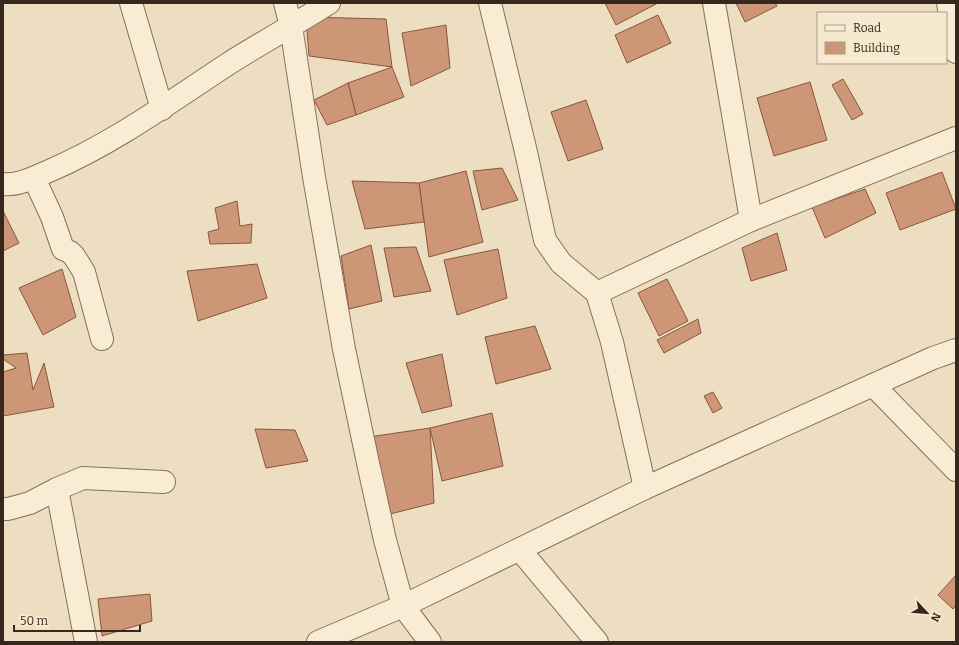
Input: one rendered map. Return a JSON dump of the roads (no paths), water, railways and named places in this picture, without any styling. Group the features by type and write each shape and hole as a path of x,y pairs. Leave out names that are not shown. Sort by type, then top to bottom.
{"street":[{"path":"131,3 162,109"},
{"path":"285,3 291,26 314,177 344,349 385,540 403,606 430,642"},
{"path":"3,184 9,185 34,178 109,142 162,109 229,64 329,3"},
{"path":"490,3 526,152 545,240 561,263 597,292 612,342 645,488"},
{"path":"714,3 752,220"},
{"path":"948,3 956,52"},
{"path":"597,292 752,220 956,138"},
{"path":"34,178 52,217 63,249 70,252 74,256 84,272 102,339"},
{"path":"318,642 403,606 645,488 933,358 956,350"},
{"path":"873,385 956,470"},
{"path":"3,509 8,510 30,503 83,478 164,482"},
{"path":"57,489 86,642"},
{"path":"520,550 597,642"}]}
